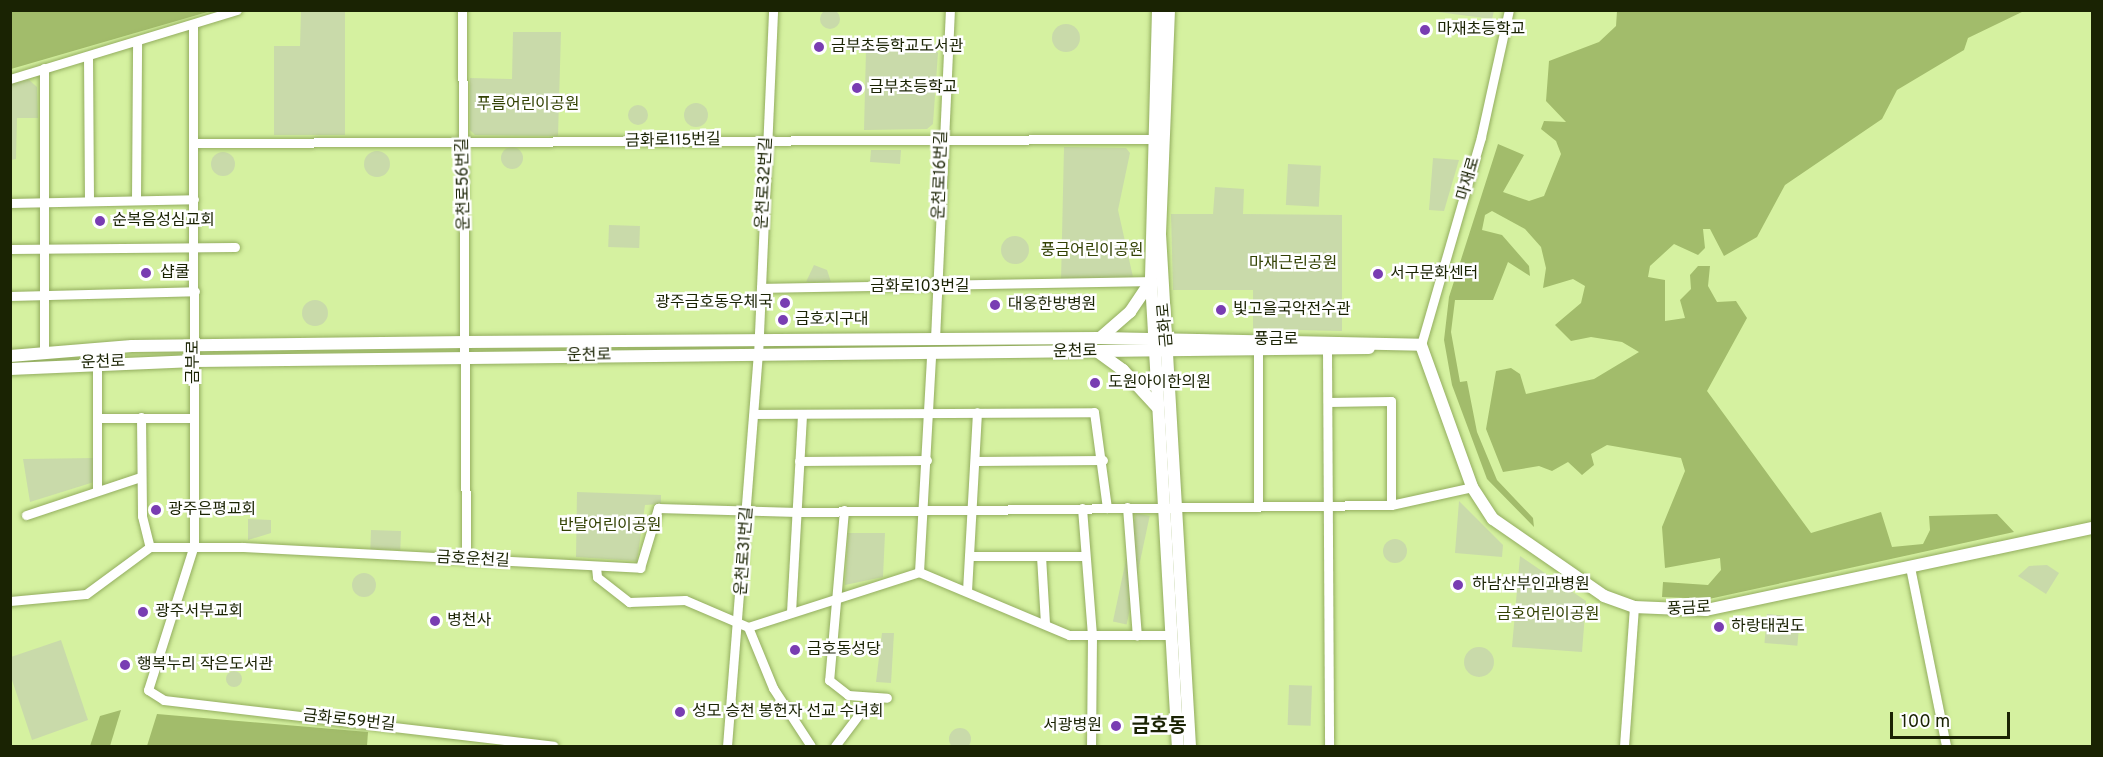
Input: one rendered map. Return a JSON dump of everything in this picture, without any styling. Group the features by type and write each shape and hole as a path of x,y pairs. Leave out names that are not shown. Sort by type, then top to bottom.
{"street":[{"path":"10,79 193,26 237,10"},
{"name":"운천로56번길","path":"462,10 466,559"},
{"name":"운천로32번길","path":"758,356 773,10"},
{"name":"운천로16번길","path":"935,339 942,140 950,10"},
{"name":"금화로","path":"1158,10 1151,139 1151,281 1163,343"},
{"name":"금화로","path":"1169,10 1160,234 1163,343 1177,506 1190,747"},
{"name":"마재로","path":"1421,345 1489,108 1509,10"},
{"name":"금부로","path":"148,690 194,545 193,26"},
{"path":"136,199 137,42"},
{"path":"88,56 89,199"},
{"path":"44,68 44,352"},
{"name":"금화로115번길","path":"195,143 1151,139"},
{"path":"10,203 89,199 194,199"},
{"path":"10,249 43,246 235,248"},
{"path":"1100,338 1130,312 1151,281"},
{"name":"금화로103번길","path":"761,288 937,287 1151,281"},
{"path":"10,296 43,292 195,291"},
{"name":"운천로","path":"10,356 44,352 194,345 1100,338 1163,343"},
{"name":"금화로","path":"1163,343 1155,352 1157,407 1178,747"},
{"name":"풍금로","path":"1163,343 1421,345"},
{"name":"풍금로","path":"1163,343 1258,350 1421,345"},
{"name":"풍금로","path":"1421,345 1472,487 1493,519 1517,541 1604,596 1634,607 1706,610 2092,528"},
{"path":"1327,349 1329,747"},
{"path":"1258,350 1258,506"},
{"path":"1098,352 1157,407"},
{"name":"운천로","path":"10,369 97,363 195,361 1155,352"},
{"path":"919,572 932,354"},
{"name":"운천로31번길","path":"727,747 744,625 748,511 758,356"},
{"path":"97,363 98,488"},
{"path":"1328,402 1391,401 1391,505"},
{"path":"967,591 977,412"},
{"path":"754,414 1094,412 1103,460 1107,508"},
{"path":"791,612 802,415"},
{"path":"10,601 87,594 150,547 140,477 141,417"},
{"path":"98,418 194,418"},
{"path":"799,461 927,460"},
{"path":"975,461 1103,460"},
{"path":"26,515 98,488 140,477"},
{"path":"748,511 1391,505 1472,487"},
{"path":"1127,507 1137,636"},
{"name":"금호운천길","path":"150,547 194,545 640,568 658,508 748,511"},
{"path":"1082,508 1092,635 1091,747"},
{"path":"844,510 830,683 848,695 887,698"},
{"path":"969,556 1085,556"},
{"path":"1041,556 1045,623"},
{"path":"596,567 597,577 629,602 685,600 744,625 919,572 1069,635 1172,635"},
{"path":"1910,567 1946,747"},
{"path":"1624,747 1634,607"},
{"path":"744,625 773,688 811,747"},
{"name":"금화로59번길","path":"148,690 164,700 553,747"},
{"path":"835,747 872,697"}],"green space":[{"path":"826,9 834,9 840,15 840,23 834,29 826,29 820,23 820,15"},
{"path":"11,10 211,10 211,11 11,69"},
{"path":"301,11 345,11 345,135 274,135 274,46 300,46"},
{"path":"1430,11 1494,11 1492,19"},
{"path":"1617,11 2024,11 1968,38 1964,50 1897,90 1882,119 1785,185 1757,237 1724,256 1710,229 1703,229 1705,248 1698,255 1674,244 1650,266 1648,277 1665,280 1665,321 1685,318 1680,300 1691,289 1690,275 1698,266 1710,266 1708,286 1717,302 1736,301 1747,318 1707,391 1811,533 1881,512 1892,547 1923,544 1930,530 1929,516 1997,514 2014,532 1709,599 1662,597 1663,582 1708,585 1721,570 1720,558 1665,568 1662,527 1685,471 1681,458 1607,445 1591,454 1594,465 1582,475 1568,462 1552,471 1539,466 1503,472 1486,429 1496,371 1511,368 1520,374 1526,394 1594,379 1639,352 1622,342 1591,337 1571,341 1555,325 1581,303 1585,286 1573,279 1543,288 1546,268 1541,247 1525,229 1492,211 1485,215 1482,230 1502,235 1529,266 1530,276 1508,262 1493,300 1455,300 1451,332 1460,382 1467,381 1477,432 1497,480 1533,518 1534,527 1487,479 1452,385 1444,340 1449,297 1498,144 1524,155 1503,192 1529,201 1544,196 1561,154 1556,141 1541,129 1544,121 1566,122 1546,101 1549,61 1599,42 1616,26"},
{"path":"1066,24 1076,28 1080,38 1076,48 1066,52 1056,48 1052,38 1056,28"},
{"name":"푸름어린이공원","path":"513,32 561,32 558,136 475,135 470,130 470,78 512,79"},
{"path":"866,50 938,52 933,124 927,129 864,130"},
{"path":"28,79 37,87 38,118 17,118 16,159 11,160 10,83"},
{"path":"696,103 701,104 707,110 707,120 701,126 696,127 691,126 685,120 684,115 685,110 691,104"},
{"path":"638,105 645,108 648,115 645,122 638,125 631,122 628,115 631,108"},
{"path":"512,147 522,154 523,158 516,168 512,169 502,162 501,158 508,148"},
{"name":"풍금어린이공원","path":"1064,147 1126,148 1130,153 1118,210 1133,277 1061,281"},
{"path":"871,150 901,150 900,164 870,162"},
{"path":"377,151 386,155 390,164 386,173 377,177 368,173 364,164 368,155"},
{"path":"223,152 231,156 235,164 231,172 223,176 215,172 211,164 215,156"},
{"path":"1433,158 1459,160 1444,211 1429,210"},
{"path":"1288,164 1321,166 1319,207 1286,205"},
{"name":"마재근린공원","path":"1215,187 1244,189 1243,214 1342,215 1342,331 1253,329 1253,290 1173,290 1171,214 1213,214"},
{"path":"609,225 640,226 639,248 608,247"},
{"path":"1015,236 1025,240 1029,250 1025,260 1015,264 1005,260 1001,250 1005,240"},
{"path":"814,265 827,270 831,282 806,282"},
{"path":"315,300 324,304 328,313 324,322 315,326 306,322 302,313 306,304"},
{"path":"94,458 94,482 30,502 23,459"},
{"name":"반달어린이공원","path":"577,492 661,495 661,504 645,505 637,561 576,557"},
{"path":"1459,501 1503,545 1502,557 1455,553"},
{"path":"1136,513 1150,516 1127,624 1113,622"},
{"path":"248,519 271,520 271,533 248,540"},
{"path":"371,530 401,531 400,550 370,549"},
{"path":"848,533 885,533 883,577 845,585"},
{"path":"1395,539 1404,542 1407,551 1404,560 1395,563 1386,560 1383,551 1386,542"},
{"name":"금호어린이공원","path":"1520,556 1586,601 1582,652 1512,647"},
{"path":"2047,565 2059,573 2046,594 2018,576 2029,566"},
{"path":"364,573 373,576 376,585 373,594 364,597 355,594 352,585 355,576"},
{"path":"1767,614 1800,617 1797,646 1764,643"},
{"path":"882,633 894,633 891,683 876,682"},
{"path":"61,640 88,720 32,740 11,677 11,657"},
{"path":"1479,647 1490,651 1494,662 1490,673 1479,677 1468,673 1464,662 1468,651"},
{"path":"234,671 240,673 242,679 240,685 234,687 228,685 226,679 228,673"},
{"path":"1289,685 1312,686 1311,726 1288,725"},
{"path":"121,710 110,746 90,746 100,716"},
{"path":"157,714 368,732 367,746 147,746"},
{"path":"960,728 968,731 971,739 968,747 960,750 952,747 949,739 952,731"}],"place":[{"name":"마재초등학교","path":"1425,30"},
{"name":"금부초등학교도서관","path":"819,47"},
{"name":"금부초등학교","path":"857,88"},
{"name":"순복음성심교회","path":"100,221"},
{"name":"샵쿨","path":"146,273"},
{"name":"서구문화센터","path":"1378,274"},
{"name":"광주금호동우체국","path":"785,303"},
{"name":"대웅한방병원","path":"995,305"},
{"name":"빛고을국악전수관","path":"1221,310"},
{"name":"금호지구대","path":"783,320"},
{"name":"도원아이한의원","path":"1095,383"},
{"name":"광주은평교회","path":"156,510"},
{"name":"하남산부인과병원","path":"1458,585"},
{"name":"광주서부교회","path":"143,612"},
{"name":"병천사","path":"435,621"},
{"name":"하랑태권도","path":"1719,627"},
{"name":"금호동성당","path":"795,650"},
{"name":"행복누리 작은도서관","path":"125,665"},
{"name":"성모 승천 봉헌자 선교 수녀회","path":"680,712"},
{"name":"서광병원","path":"1116,726"}],"district":[{"name":"금호동","path":"1159,727"}]}
